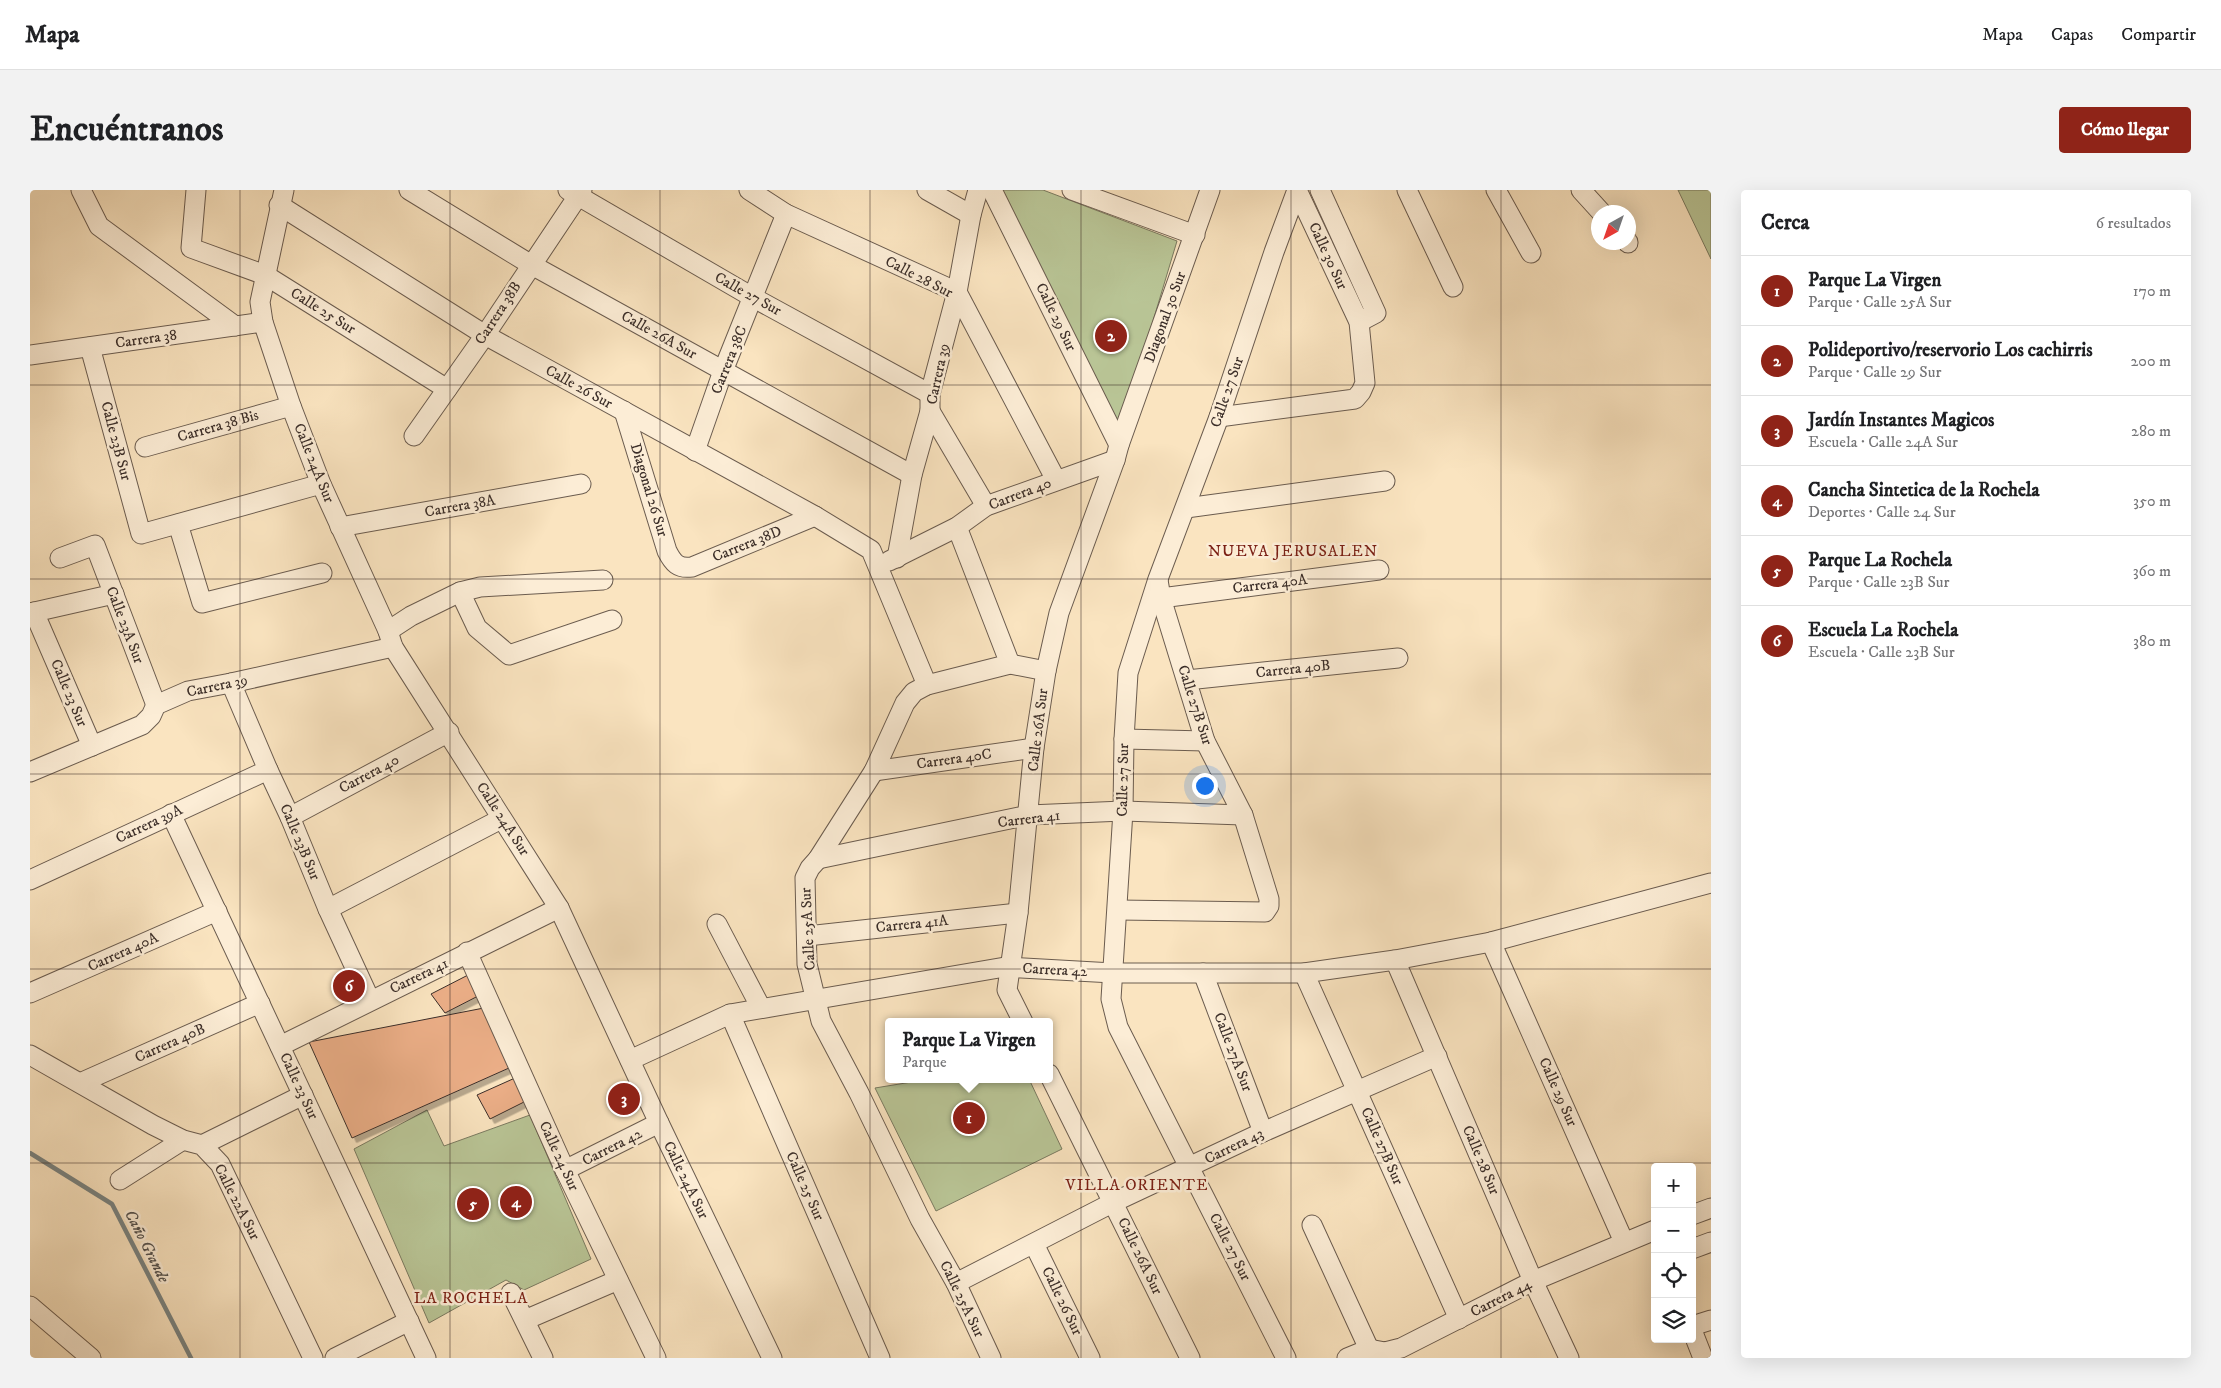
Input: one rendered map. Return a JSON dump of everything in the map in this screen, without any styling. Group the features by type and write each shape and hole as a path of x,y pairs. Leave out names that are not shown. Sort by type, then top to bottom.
{"street":[{"path":"81,190 100,226 235,326"},
{"name":"Calle 25 Sur","path":"196,190 191,248 265,275 447,389"},
{"name":"Calle 28 Sur","path":"749,190 786,214 956,292 1056,480"},
{"path":"927,190 971,215"},
{"name":"Carrera 39","path":"897,558 912,475 956,292 971,215 978,190"},
{"name":"Calle 29 Sur","path":"992,190 1117,452"},
{"path":"1072,190 1195,235"},
{"name":"Diagonal 30 Sur","path":"1117,452 1210,190"},
{"name":"Calle 30 Sur","path":"1297,190 1359,322 1376,313 1320,190"},
{"name":"Calle 27 Sur","path":"1286,1358 1118,1027 1111,999 1118,910 1128,674 1158,579 1219,417 1274,252 1297,190"},
{"path":"1407,190 1453,287"},
{"path":"1496,190 1531,253"},
{"path":"1580,190 1594,205"},
{"name":"Calle 26A Sur","path":"415,192 530,264 912,475"},
{"name":"Calle 27 Sur","path":"576,192 930,403"},
{"name":"Carrera 38B","path":"414,436 485,335 576,192"},
{"path":"265,275 281,197"},
{"name":"Calle 26 Sur","path":"281,197 485,335 815,516 871,550 876,565"},
{"name":"Carrera 38C","path":"695,451 723,371 754,298 786,214"},
{"name":"Calle 24A Sur","path":"265,275 260,302 263,322 291,406 321,484 390,639 501,819 559,908 659,1124 772,1358"},
{"name":"Carrera 38","path":"30,356 263,322"},
{"path":"1219,417 1354,399 1366,383 1359,322"},
{"name":"Calle 23B Sur","path":"90,347 141,534 178,524"},
{"path":"930,403 986,506"},
{"name":"Carrera 38 Bis","path":"145,447 291,406"},
{"name":"Diagonal 26 Sur","path":"624,411 668,552 672,561 678,566"},
{"name":"Carrera 40","path":"876,565 897,558 957,528 986,506 1056,480 1117,452"},
{"name":"Calle 26A Sur","path":"1021,1018 1007,990 1029,816 1034,748 1046,670 1059,613 1117,452"},
{"path":"1186,508 1385,481"},
{"path":"321,484 178,524 202,603 322,572"},
{"name":"Carrera 38A","path":"340,527 581,484"},
{"name":"Carrera 38D","path":"678,566 692,567 815,516"},
{"path":"957,528 1010,664"},
{"name":"Calle 23A Sur","path":"60,558 95,545 156,705"},
{"path":"876,565 927,685 1010,664 1046,670"},
{"name":"Carrera 40A","path":"1161,598 1379,570"},
{"name":"Calle 27B Sur","path":"1118,910 1265,912 1269,899 1243,815 1205,741 1161,598 1158,579"},
{"path":"390,639 411,616 460,592 480,587 603,580"},
{"path":"460,592 477,628 509,655 612,620"},
{"path":"32,613 114,594"},
{"name":"Calle 23 Sur","path":"32,613 92,746"},
{"name":"Carrera 39","path":"156,705 188,691 231,684 390,639"},
{"name":"Carrera 40B","path":"1187,680 1398,658"},
{"name":"Calle 23B Sur","path":"231,684 290,817 328,909 370,1000"},
{"name":"Calle 25A Sur","path":"927,685 914,692 905,703 874,771 805,878 807,964 821,1021 859,1093 920,1219 956,1283 990,1358"},
{"path":"30,772 142,725 151,716 156,705"},
{"name":"Carrera 40","path":"290,817 449,732"},
{"path":"1124,739 1205,741"},
{"name":"Carrera 40C","path":"874,771 1034,748"},
{"name":"Carrera 39A","path":"30,880 268,770"},
{"name":"Carrera 41","path":"818,859 1029,816 1123,812 1243,815"},
{"name":"Calle 23 Sur","path":"171,814 426,1358"},
{"path":"328,909 501,819"},
{"name":"Carrera 42","path":"630,1060 730,1014 761,1008 1011,968 1113,972 1304,973 1395,960 1491,942 1711,883"},
{"name":"Carrera 41","path":"280,1046 559,908"},
{"name":"Carrera 40A","path":"30,993 217,911"},
{"name":"Carrera 41A","path":"807,936 1018,913"},
{"path":"717,924 761,1008"},
{"name":"Calle 29 Sur","path":"1491,942 1624,1242"},
{"name":"Calle 24 Sur","path":"467,952 565,1170 656,1358"},
{"name":"Calle 28 Sur","path":"1395,960 1532,1281 1569,1358"},
{"name":"Calle 27A Sur","path":"1203,973 1262,1132"},
{"name":"Calle 27B Sur","path":"1304,973 1459,1319"},
{"name":"Carrera 40B","path":"80,1083 260,1003"},
{"name":"Calle 25 Sur","path":"730,1014 880,1358"},
{"path":"30,1055 183,1140 202,1144 303,1095"},
{"name":"Carrera 43","path":"956,1283 1114,1202 1262,1132 1436,1056"},
{"name":"Calle 26A Sur","path":"1053,1082 1190,1358"},
{"name":"Carrera 42","path":"565,1170 659,1124"},
{"path":"120,1180 183,1140"},
{"name":"Calle 22A Sur","path":"202,1144 220,1164 313,1358"},
{"path":"1696,1214 1711,1208"},
{"path":"1312,1225 1369,1349"},
{"name":"Carrera 44","path":"1347,1358 1369,1349 1385,1352 1401,1348 1532,1281 1651,1232"},
{"path":"1696,1248 1711,1242"},
{"name":"Calle 26 Sur","path":"1034,1244 1090,1358"},
{"path":"525,1320 618,1280"},
{"path":"511,1293 543,1358"},
{"path":"30,1306 91,1358"},
{"path":"1696,1325 1711,1320"},
{"path":"335,1358 409,1321"},
{"path":"1696,1340 1703,1358"}],"green space":[{"path":"1001,190 1043,190 1177,241 1120,431"},
{"path":"1678,190 1711,190 1711,259"},
{"path":"906,1083 1031,1083 1062,1149 936,1211 875,1088"},
{"path":"427,1110 444,1146 530,1115 591,1259 524,1290 506,1280 429,1323 354,1149"}],"building":[{"path":"470,974 480,995 445,1013 431,994"},
{"path":"489,1007 509,1068 352,1138 309,1042"},
{"path":"515,1078 526,1101 490,1119 477,1095"}],"waterway":[{"name":"Caño Grande","path":"30,1153 112,1204 191,1358"}],"place":[{"name":"Polideportivo/reservorio Los cachirris","path":"1111,336"},
{"name":"Escuela La Rochela","path":"349,986"},
{"name":"Jardín Instantes Magicos","path":"624,1099"},
{"name":"Parque La Virgen","path":"969,1118"},
{"name":"Cancha Sintetica de la Rochela","path":"516,1202"},
{"name":"Parque La Rochela","path":"473,1204"}],"district":[{"name":"NUEVA JERUSALEN","path":"1293,551"},
{"name":"VILLA ORIENTE","path":"1137,1185"},
{"name":"LA ROCHELA","path":"471,1298"}]}
